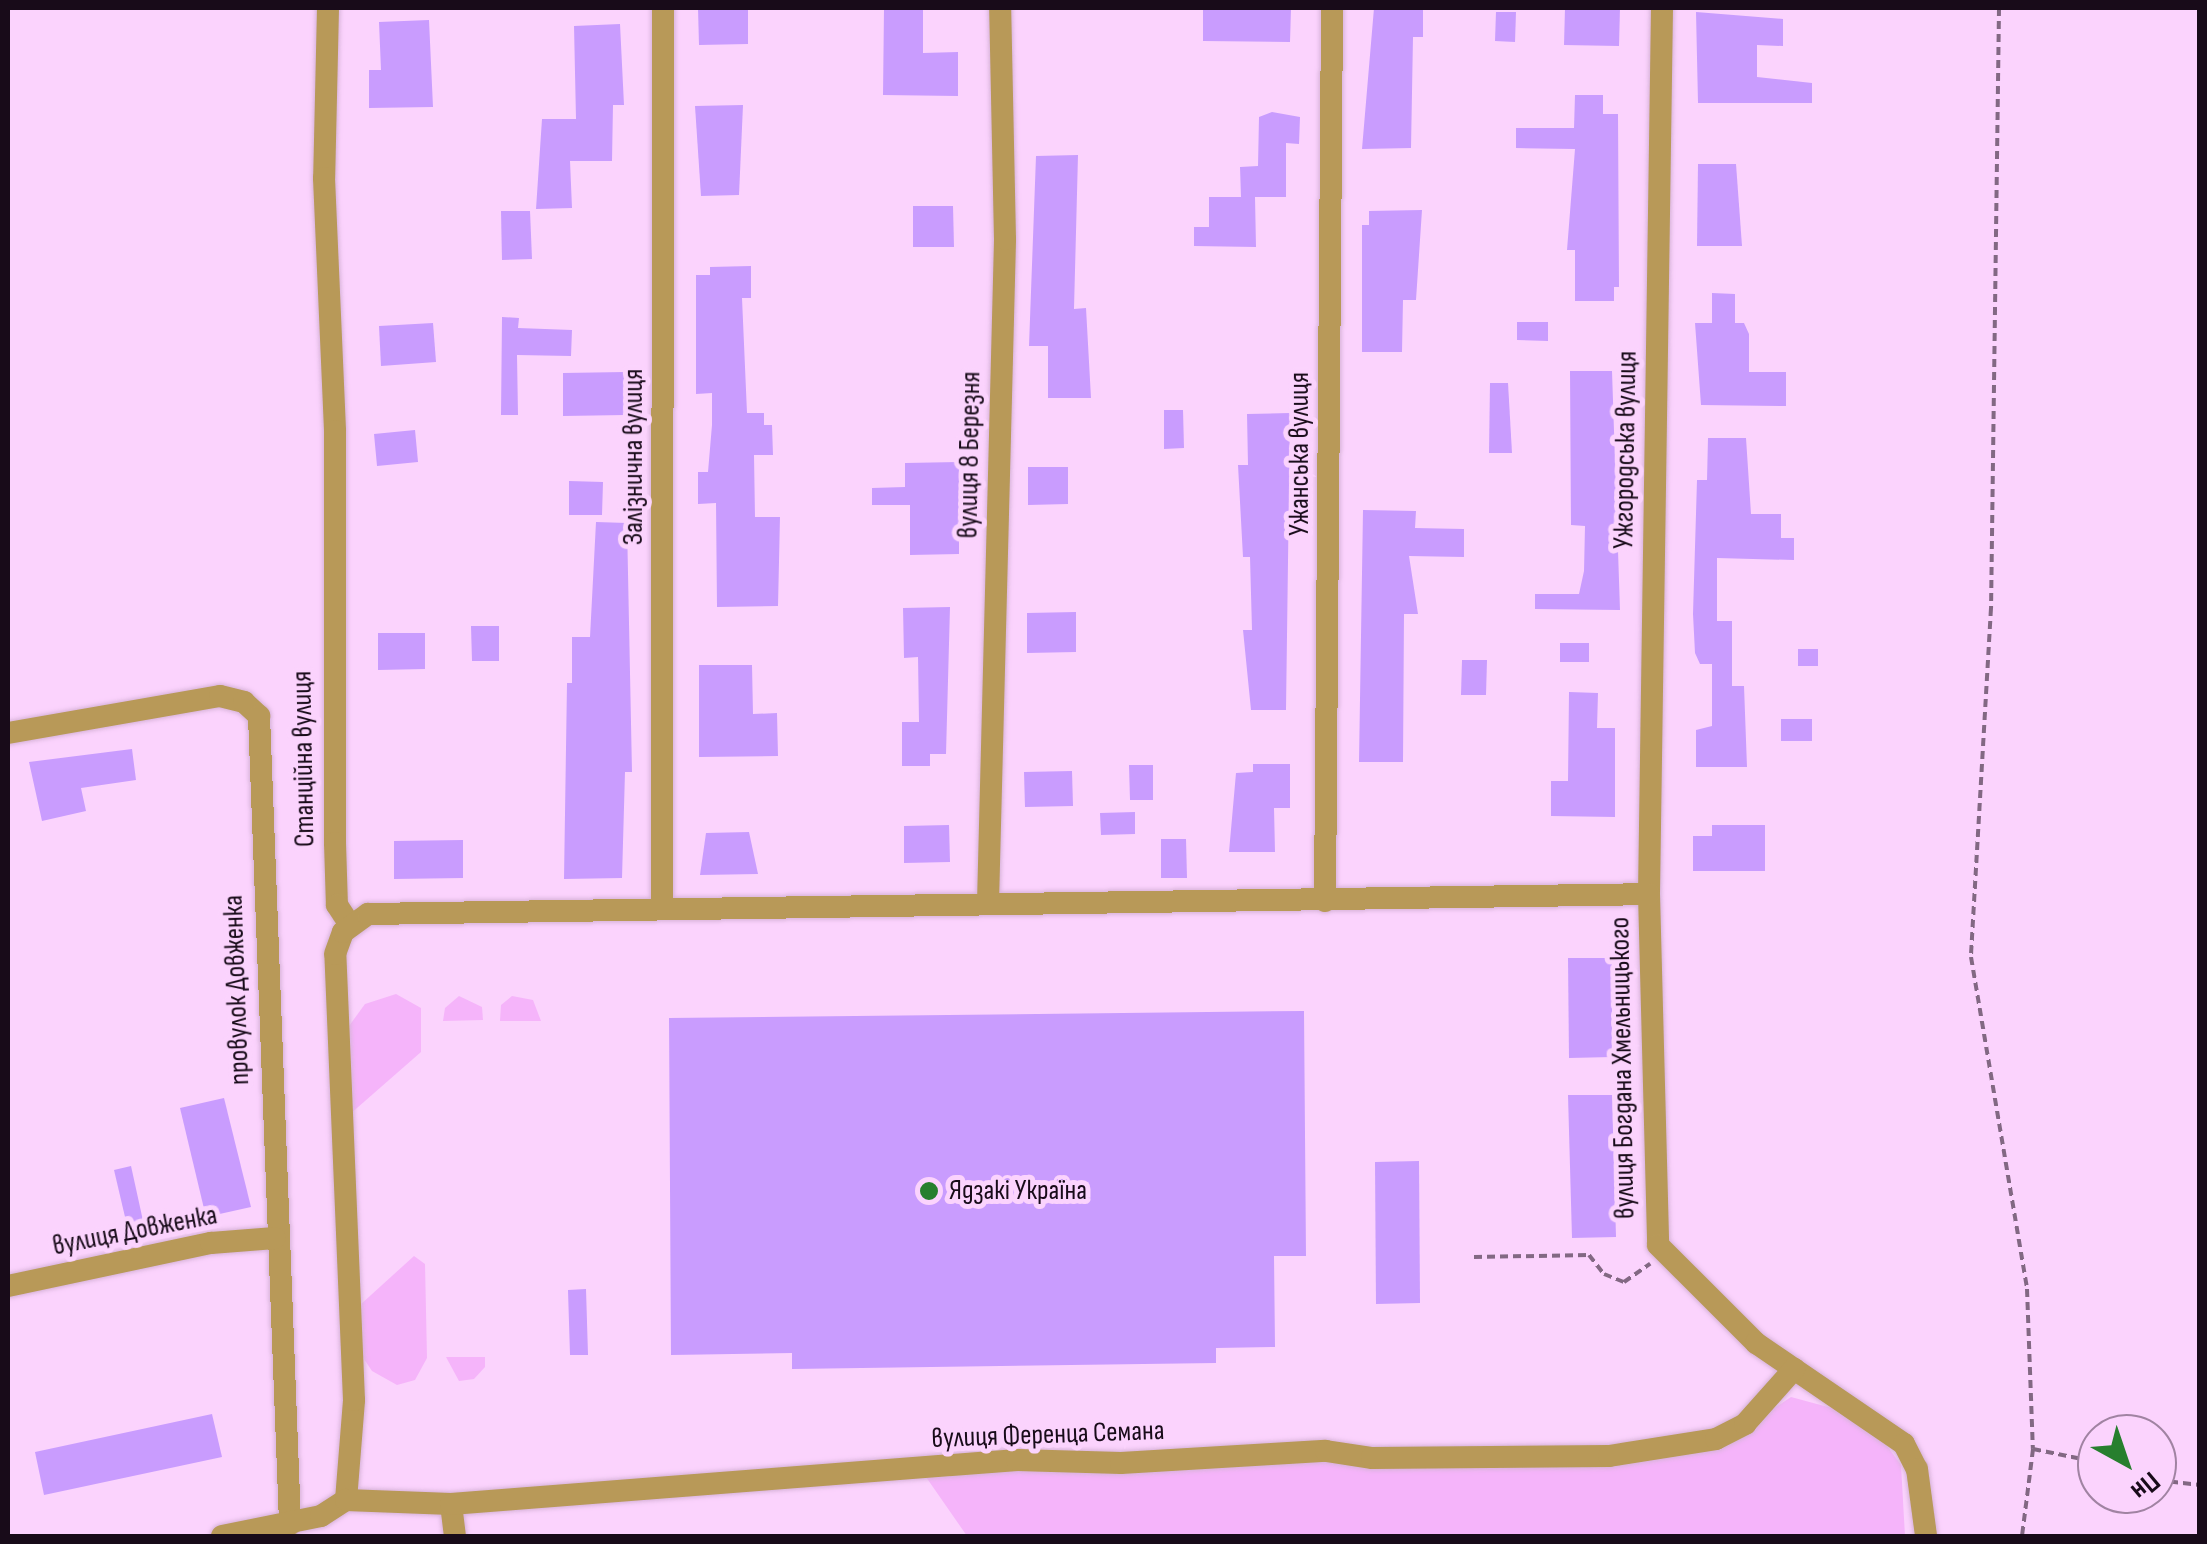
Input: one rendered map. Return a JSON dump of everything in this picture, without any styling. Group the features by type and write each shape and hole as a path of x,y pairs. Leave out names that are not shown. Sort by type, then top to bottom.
{"street":[{"name":"Станційна вулиця","path":"328,8 324,178 336,431 335,843 337,905 350,925"},
{"name":"Залізнична вулиця","path":"662,906 663,8"},
{"name":"вулиця 8 Березня","path":"988,902 1004,259 1000,8"},
{"name":"Ужанська вулиця","path":"1325,900 1332,8"},
{"name":"Ужгородська вулиця","path":"1649,894 1662,8"},
{"name":"провулок Довженка","path":"8,733 220,696 244,702 259,716 275,1238 290,1524"},
{"path":"346,1500 354,1400 334,987 338,942 350,925 383,912 1649,894"},
{"name":"вулиця Богдана Хмельницького","path":"1649,894 1658,1246 1725,1318 1904,1444 1917,1469 1926,1536"},
{"name":"вулиця Довженка","path":"8,1286 211,1243 275,1238"},
{"name":"вулиця Ференца Семана","path":"222,1536 332,1512 346,1500 451,1504 1017,1460 1121,1463 1326,1451 1372,1458 1608,1456 1716,1439 1757,1413 1794,1369"},
{"path":"451,1504 455,1536"}],"path":[{"path":"1999,8 1991,608 1970,957 2027,1290 2034,1449 2022,1536"},
{"path":"1474,1258 1589,1256 1604,1274 1624,1282 1647,1271 1658,1246"},
{"path":"2034,1449 2077,1458"}],"shaded area":[{"path":"396,994 421,1008 421,1052 349,1115 349,1026 365,1004"},
{"path":"459,996 482,1007 483,1020 443,1021 445,1008"},
{"path":"512,996 533,1000 541,1021 500,1021 501,1005"},
{"path":"414,1256 425,1264 427,1358 415,1380 397,1385 372,1371 358,1350 360,1305"},
{"path":"446,1357 485,1357 485,1367 474,1379 459,1381"},
{"path":"1791,1397 1839,1410 1885,1443 1901,1465 1905,1536 967,1536 926,1477 1019,1468 1719,1445"}],"building":[{"path":"698,8 748,8 748,44 699,45"},
{"path":"884,8 923,8 923,53 958,52 958,96 883,95"},
{"path":"1203,8 1291,8 1290,42 1203,41"},
{"path":"1374,8 1423,8 1423,37 1413,37 1411,148 1362,149"},
{"path":"1565,8 1620,8 1619,46 1564,45"},
{"path":"1496,12 1516,12 1515,42 1495,41"},
{"path":"1696,12 1783,19 1783,46 1757,45 1757,77 1812,83 1812,103 1698,103"},
{"path":"429,20 433,107 369,108 369,70 381,70 379,22"},
{"path":"620,24 624,105 613,105 612,161 570,161 572,208 536,209 542,119 576,119 574,26"},
{"path":"1575,95 1603,95 1603,114 1618,114 1619,287 1614,287 1614,301 1575,301 1575,250 1567,250 1575,149 1516,148 1516,128 1574,128"},
{"path":"743,105 739,195 701,196 695,106"},
{"path":"1272,112 1300,117 1299,144 1286,143 1286,197 1255,197 1256,247 1194,246 1194,227 1209,227 1209,197 1241,197 1240,167 1258,166 1259,117"},
{"path":"1078,155 1074,309 1086,308 1091,398 1048,398 1048,346 1029,346 1036,156"},
{"path":"1698,164 1736,164 1742,246 1697,246"},
{"path":"913,206 953,206 954,247 913,247"},
{"path":"1422,210 1416,300 1403,300 1402,352 1362,352 1362,225 1369,225 1369,211"},
{"path":"501,211 530,211 532,259 502,260"},
{"path":"751,266 751,298 742,298 747,413 764,413 764,425 772,425 773,455 754,455 755,517 780,517 778,606 717,607 716,503 698,504 698,472 708,472 712,393 696,394 696,275 710,275 710,267"},
{"path":"1712,293 1735,294 1735,323 1744,323 1749,334 1749,372 1786,372 1786,406 1701,405 1695,323 1712,323"},
{"path":"502,317 519,318 518,328 572,330 571,356 517,355 518,415 501,415"},
{"path":"1517,322 1548,322 1548,341 1517,340"},
{"path":"433,323 436,362 381,366 379,326"},
{"path":"1570,371 1612,371 1620,610 1535,609 1535,594 1579,594 1584,571 1585,526 1571,525"},
{"path":"625,372 625,415 563,416 563,373"},
{"path":"1490,383 1508,383 1512,453 1489,453"},
{"path":"1164,410 1183,410 1184,448 1164,449"},
{"path":"1290,413 1286,710 1251,710 1243,630 1252,630 1250,557 1243,557 1238,465 1248,465 1247,414"},
{"path":"415,430 418,462 377,466 374,434"},
{"path":"1708,438 1746,438 1751,514 1781,514 1781,538 1794,538 1794,560 1717,558 1717,621 1732,621 1732,686 1744,686 1747,767 1696,767 1696,730 1712,726 1712,664 1700,664 1695,653 1693,614 1697,480 1707,480"},
{"path":"959,462 959,554 910,555 910,505 872,505 872,488 905,487 905,463"},
{"path":"1028,467 1068,467 1068,504 1028,505"},
{"path":"569,481 603,482 602,515 569,515"},
{"path":"1363,510 1416,511 1415,528 1464,529 1464,557 1409,556 1418,614 1404,614 1403,762 1359,762"},
{"path":"596,522 627,523 632,772 625,772 622,878 564,879 567,683 572,683 572,637 590,637"},
{"path":"950,607 946,754 930,754 930,766 902,766 902,722 919,722 918,657 904,658 903,608"},
{"path":"1076,612 1076,652 1027,653 1027,613"},
{"path":"471,626 499,626 499,661 472,661"},
{"path":"378,633 425,633 425,669 378,670"},
{"path":"1560,643 1589,643 1589,662 1560,662"},
{"path":"1798,649 1818,649 1818,666 1798,666"},
{"path":"1462,660 1487,660 1486,695 1461,695"},
{"path":"699,665 752,665 753,714 777,713 778,756 699,757"},
{"path":"1569,692 1598,693 1597,728 1615,728 1615,817 1551,816 1551,781 1568,781"},
{"path":"1781,719 1812,719 1812,741 1781,741"},
{"path":"132,749 136,780 81,788 86,811 42,821 29,762"},
{"path":"1253,764 1290,764 1290,808 1274,808 1275,852 1229,852 1236,773 1253,772"},
{"path":"1129,765 1153,765 1153,800 1130,800"},
{"path":"1072,771 1073,806 1025,807 1024,772"},
{"path":"1135,812 1135,834 1101,835 1100,813"},
{"path":"949,825 950,862 904,863 904,826"},
{"path":"1712,825 1765,825 1765,871 1693,871 1693,836 1712,836"},
{"path":"749,832 758,874 700,875 706,833"},
{"path":"1161,839 1186,839 1187,878 1161,878"},
{"path":"463,840 463,878 394,879 394,841"},
{"path":"1568,958 1612,958 1612,1057 1569,1058"},
{"path":"1304,1011 1306,1256 1274,1256 1275,1347 1216,1348 1216,1363 792,1369 792,1353 671,1355 669,1018"},
{"path":"1568,1095 1612,1095 1616,1237 1572,1238"},
{"path":"224,1098 251,1207 206,1217 180,1108"},
{"path":"1419,1161 1420,1303 1376,1304 1375,1162"},
{"path":"131,1166 145,1230 129,1234 114,1170"},
{"path":"586,1289 588,1355 570,1355 568,1290"},
{"path":"212,1414 222,1457 44,1495 35,1452"}],"place":[{"name":"Ядзакі Україна","path":"929,1191"}]}
